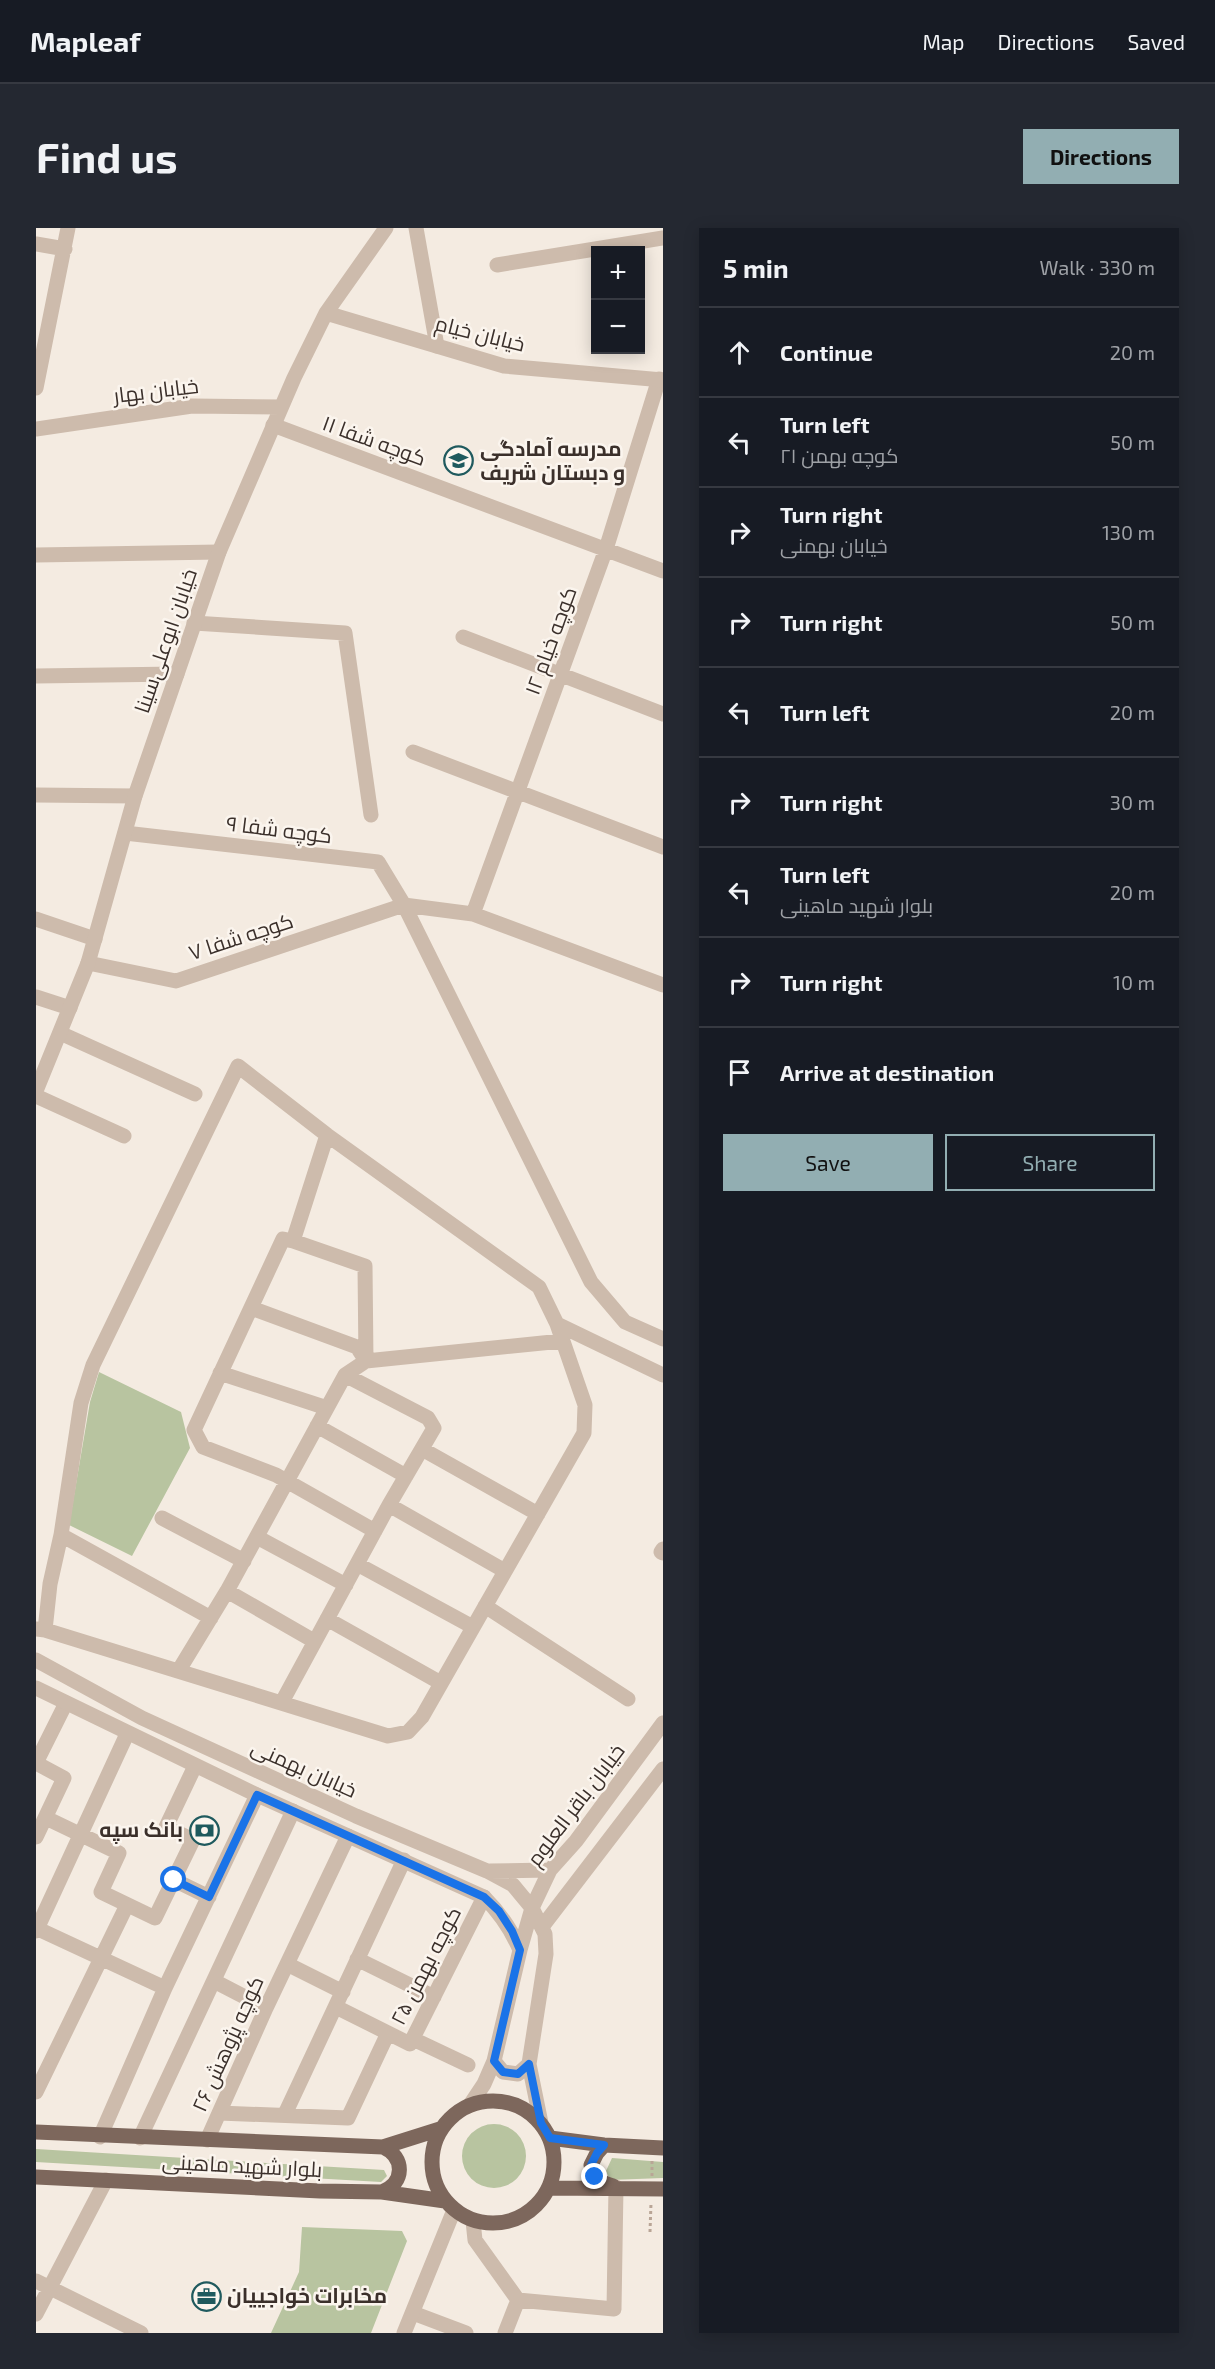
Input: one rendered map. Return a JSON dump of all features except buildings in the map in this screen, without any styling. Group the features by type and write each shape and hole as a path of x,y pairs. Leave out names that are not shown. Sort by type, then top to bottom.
{"main road":[{"path":"489,2100 508,2102 526,2110 541,2123 550,2138 554,2155 554,2171 549,2188 535,2207 515,2220 494,2224 473,2221 450,2206 435,2185 431,2166 433,2147 440,2129 453,2115 470,2105 489,2100"},
{"name":"بلوار شهید ماهینی","path":"36,2133 383,2147 440,2129"},
{"path":"550,2138 604,2145 663,2148"},
{"path":"604,2145 591,2165 595,2177 603,2183 616,2187"},
{"path":"382,2192 394,2185 400,2173 400,2166 394,2154 383,2147"},
{"name":"بلوار شهید ماهینی","path":"36,2177 382,2192 450,2206"},
{"path":"549,2188 663,2188"}],"street":[{"path":"36,388 39,354 68,228"},
{"name":"خیابان ابوعلی‌سینا","path":"36,1091 88,963 135,796 219,552 281,407 326,313 386,228"},
{"path":"416,228 437,346"},
{"path":"497,265 663,238"},
{"path":"36,244 65,249"},
{"name":"خیابان خیام","path":"326,313 504,366 661,379"},
{"name":"کوچه خیام ۱۲","path":"473,914 656,410 661,379"},
{"name":"خیابان بهار","path":"36,429 192,406 281,407"},
{"name":"کوچه شفا ۱۱","path":"273,425 663,571"},
{"path":"36,555 219,552"},
{"path":"194,623 345,633 371,815"},
{"path":"463,637 663,714"},
{"path":"36,676 177,674"},
{"path":"413,752 663,848"},
{"path":"36,795 135,796"},
{"name":"کوچه شفا ۹","path":"125,833 378,862 404,905"},
{"path":"404,905 473,914 663,986"},
{"path":"404,905 591,1282 625,1322 663,1339"},
{"name":"کوچه شفا ۷","path":"88,963 176,981 404,905"},
{"path":"36,919 95,939"},
{"path":"36,997 70,1008"},
{"path":"60,1033 195,1094"},
{"path":"238,1066 327,1135 539,1287 557,1324 585,1405 584,1433 422,1717 408,1732 388,1736 179,1670 41,1630 61,1535 81,1403 93,1365 238,1066"},
{"path":"36,1096 124,1136"},
{"path":"293,1241 327,1135"},
{"path":"366,1361 364,1266 283,1239 194,1430 203,1447 276,1475 375,1531"},
{"path":"251,1308 357,1347 366,1361"},
{"path":"557,1324 663,1375"},
{"path":"179,1670 227,1592 345,1375 366,1361 562,1341"},
{"path":"220,1373 327,1408"},
{"path":"282,1702 389,1504 434,1428 428,1418 345,1375"},
{"path":"317,1426 406,1476"},
{"path":"422,1449 538,1514"},
{"path":"389,1504 505,1571"},
{"path":"162,1518 244,1561"},
{"path":"61,1535 211,1618"},
{"path":"257,1537 346,1585"},
{"path":"357,1564 474,1627"},
{"path":"227,1592 314,1641"},
{"path":"485,1606 628,1699"},
{"path":"327,1620 441,1683"},
{"name":"خیابان بهمنی","path":"36,1660 153,1723 324,1802 487,1871 513,1886 532,1908 542,1927"},
{"name":"خیابان بهمنی","path":"36,1688 257,1795 484,1897 499,1911 512,1931 520,1950"},
{"path":"36,1838 43,1813 64,1778 36,1763 66,1703"},
{"name":"خیابان باقر العلوم","path":"470,2105 484,2084 494,2061 532,1908 550,1870 576,1841 663,1723"},
{"path":"127,1734 36,1929 165,1988"},
{"path":"43,1813 119,1853 101,1892 155,1918 193,1840 166,1827 195,1766"},
{"path":"541,2123 529,2064 546,1954 545,1934 542,1927 661,1774"},
{"path":"100,2137 165,1988 257,1795"},
{"path":"140,2138 293,1811"},
{"name":"کوچه پژوهش ۲۶","path":"207,2140 266,2008 348,1836"},
{"path":"285,2114 404,1860"},
{"path":"487,1871 550,1870"},
{"path":"174,1880 209,1897"},
{"name":"کوچه بهمن ۲۵","path":"336,2007 410,2044 484,1897"},
{"path":"36,2092 127,1905"},
{"path":"357,1959 434,1997"},
{"path":"287,1964 343,1992"},
{"path":"214,1981 266,2008"},
{"path":"219,2113 348,2118 388,2033"},
{"path":"413,2039 468,2065"},
{"path":"494,2061 503,2072 518,2074 529,2064"},
{"path":"36,2314 106,2180"},
{"path":"473,2221 475,2240 518,2301 614,2310 616,2187"},
{"path":"404,2333 450,2206"},
{"path":"36,2281 141,2333"},
{"path":"505,2333 518,2301"},
{"path":"413,2313 466,2333"}],"green space":[{"path":"99,1372 181,1412 190,1448 132,1556 69,1525 90,1402"},
{"path":"488,2124 500,2124 517,2133 524,2144 526,2156 524,2168 517,2179 500,2188 488,2188 476,2183 467,2174 462,2162 462,2150 467,2138 476,2129"},
{"path":"36,2149 384,2170 387,2176 381,2182 36,2162"},
{"path":"612,2158 663,2162 663,2178 610,2180 606,2171"},
{"path":"302,2227 402,2231 407,2241 371,2333 271,2333 299,2272"}],"place":[{"name":"مدرسه آمادگی و دبستان شریف","path":"459,461"},
{"name":"بانک سپه","path":"204,1830"},
{"name":"مخابرات خواجییان","path":"206,2296"}],"route":[{"path":"174,1880 209,1897 257,1795 484,1897 499,1911 512,1931 520,1950 494,2061 503,2072 518,2074 529,2064 541,2123 550,2138 604,2145 591,2165 595,2177"}]}
